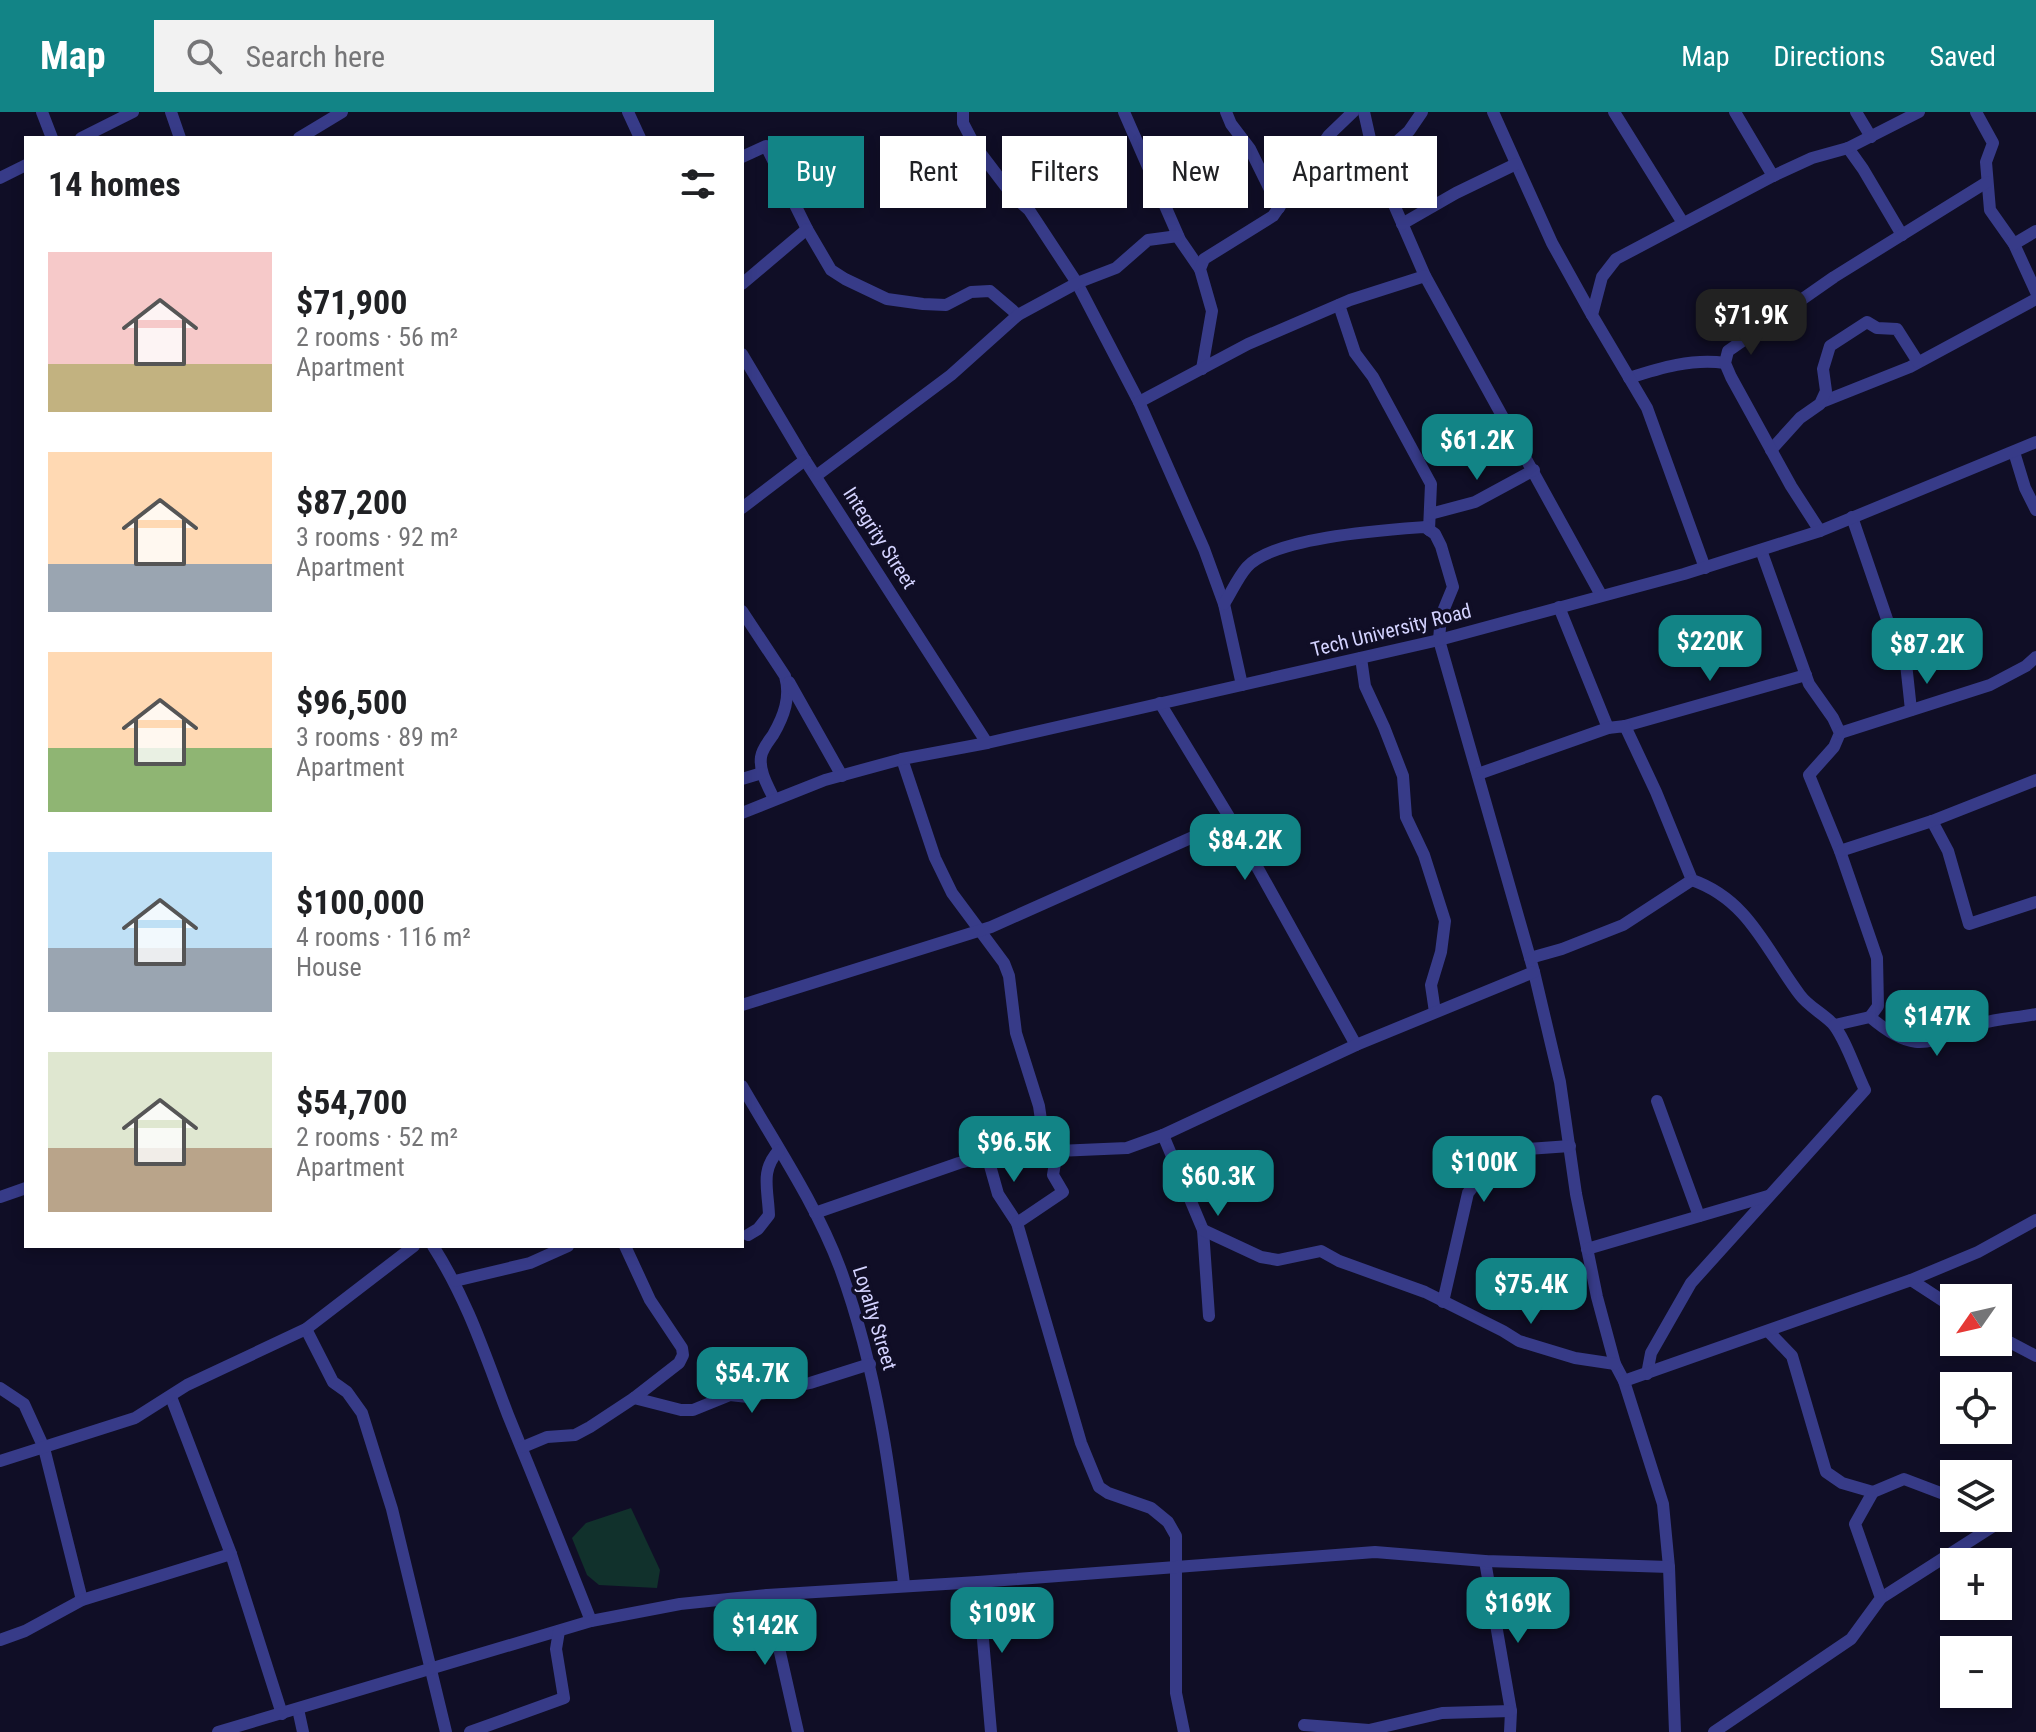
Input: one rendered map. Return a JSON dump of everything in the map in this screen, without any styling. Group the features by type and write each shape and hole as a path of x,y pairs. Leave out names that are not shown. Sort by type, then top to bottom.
{"street":[{"path":"42,112 51,136"},
{"path":"85,136 133,112"},
{"path":"171,112 179,136"},
{"path":"302,136 342,112"},
{"path":"628,112 639,136"},
{"path":"963,112 963,123 975,146 1013,196 1029,210 1077,283 1139,402 1204,549 1224,604 1242,685"},
{"path":"1124,112 1178,236 1200,269 1212,311 1202,369"},
{"path":"1226,112 1264,177"},
{"path":"1328,136 1353,112"},
{"path":"1364,112 1369,136"},
{"path":"1403,136 1422,112"},
{"path":"1493,112 1552,243 1647,408 1705,568"},
{"path":"1614,112 1683,223"},
{"path":"1735,112 1773,176"},
{"path":"1856,112 1871,137"},
{"path":"1592,315 1602,277 1616,259 1773,176 1812,158 1848,148 1919,112"},
{"path":"1976,112 1993,143 1986,162 1990,210 2014,244 2036,292"},
{"path":"744,156 766,146 831,270 887,299 946,305 971,292 990,291 1018,315"},
{"path":"1848,148 1902,235"},
{"path":"1402,224 1516,164"},
{"path":"0,178 24,166"},
{"path":"1820,531 1771,450 1725,363 1728,351 1834,277 1987,182"},
{"path":"1200,269 1204,259 1273,216 1279,208"},
{"path":"1395,208 1425,276 1601,595"},
{"path":"744,282 807,229"},
{"path":"2014,244 2036,231"},
{"path":"816,476 951,375 1018,315 1077,283 1116,268 1148,240 1178,236"},
{"path":"1139,402 1248,344 1339,305 1425,276"},
{"path":"1771,450 1800,418 1822,402 1918,362 2036,299"},
{"path":"1339,305 1355,353 1373,377 1431,484 1429,530"},
{"path":"1822,402 1826,391 1823,369 1830,346 1867,322 1877,328 1897,329 1918,362"},
{"name":"Integrity Street","path":"744,357 805,460 987,743"},
{"path":"1629,378 1669,365 1710,361 1725,363"},
{"name":"Tech University Road","path":"744,812 842,776 902,759 987,743 1439,640 1705,568 1820,531 2036,442"},
{"path":"2014,452 2025,488 2036,510"},
{"path":"744,506 805,460"},
{"path":"1430,514 1475,502 1534,470"},
{"path":"1852,517 1889,625 1905,654 1911,710"},
{"path":"1224,604 1247,566 1275,550 1357,533 1425,527 1441,546 1453,587 1441,616 1439,640 1534,972 1560,1082 1587,1249 1615,1364 1624,1381 1663,1504 1669,1567 1675,1732"},
{"path":"1761,550 1806,675 1840,733"},
{"path":"1559,607 1608,728"},
{"path":"744,614 785,676 842,776"},
{"path":"1361,658 1365,686 1403,776 1406,817 1424,855 1445,921 1441,952 1431,985 1435,1012"},
{"path":"1835,1025 1870,1017 1878,1006 1877,958 1840,851 1809,775 1834,747 1840,733 1990,685 2033,664"},
{"path":"1478,774 1608,728 1625,726 1806,675"},
{"path":"774,799 762,773 761,758 789,696 785,676"},
{"path":"1160,703 1231,820 1356,1045"},
{"path":"1625,726 1692,880 1710,886 1745,916 1770,947 1801,997 1835,1025 1865,1090 1691,1283 1651,1353 1647,1374"},
{"path":"902,759 935,858 952,893 1004,963 1009,976 1016,1033 1051,1150 1053,1175 1063,1192 1017,1223"},
{"path":"744,778 762,773"},
{"path":"1840,851 1932,821 2036,780"},
{"path":"744,1004 979,931 1231,820"},
{"path":"1932,821 1948,851 1969,924 2036,902"},
{"path":"1530,958 1623,925 1692,880"},
{"path":"815,1213 1007,1150 1127,1148 1163,1135 1356,1045 1534,972"},
{"path":"1870,1017 1888,1033 1909,1043 1944,1039 1983,1022 2036,1014"},
{"name":"Loyalty Street","path":"744,1089 815,1213 839,1266 870,1364 886,1440 904,1584"},
{"path":"1657,1101 1699,1216"},
{"path":"1163,1135 1203,1230 1209,1316"},
{"path":"1443,1302 1468,1193 1500,1151 1570,1146"},
{"path":"748,1235 758,1229 769,1215 766,1170 779,1150"},
{"path":"987,1155 998,1194 1017,1223 1081,1443 1099,1487 1151,1508 1168,1522 1176,1536 1176,1693 1184,1732"},
{"path":"0,1197 24,1189"},
{"path":"1587,1249 1769,1196"},
{"path":"1624,1381 1911,1280 1978,1252 2036,1220"},
{"path":"1203,1230 1261,1257 1278,1260 1321,1251 1339,1261 1425,1292 1519,1341 1575,1358 1615,1364"},
{"path":"434,1248 455,1281 481,1338 591,1621"},
{"path":"455,1281 530,1263 564,1248"},
{"path":"523,1447 547,1437 575,1435 634,1398 679,1363 682,1348 650,1300 626,1248"},
{"path":"0,1461 135,1418 187,1385 306,1329 398,1251"},
{"path":"1911,1280 1940,1299"},
{"path":"306,1329 333,1382 347,1392 362,1413 392,1509 446,1732"},
{"path":"1768,1331 1792,1356 1826,1472 1842,1483 1873,1492"},
{"path":"2012,1343 2036,1356"},
{"path":"634,1398 693,1410 730,1395 748,1397 810,1383 870,1364"},
{"path":"0,1388 24,1404 44,1448 82,1600"},
{"path":"171,1397 231,1554 282,1714"},
{"path":"1881,1598 1855,1524 1873,1492 1904,1479 1940,1493"},
{"path":"1714,1732 1851,1639 1881,1598 1984,1532"},
{"path":"218,1732 591,1621 680,1604 904,1584 978,1582 1375,1552 1485,1561 1669,1567"},
{"path":"0,1640 25,1631 82,1600 231,1554"},
{"path":"1485,1561 1511,1711 1510,1732"},
{"path":"978,1582 991,1732"},
{"path":"767,1595 798,1732"},
{"path":"470,1732 564,1698 556,1649 559,1631"},
{"path":"298,1709 303,1732"},
{"path":"1304,1725 1369,1731 1442,1713 1511,1711"}],"green space":[{"path":"631,1508 660,1570 657,1588 599,1585 587,1575 572,1538 586,1523"}]}
